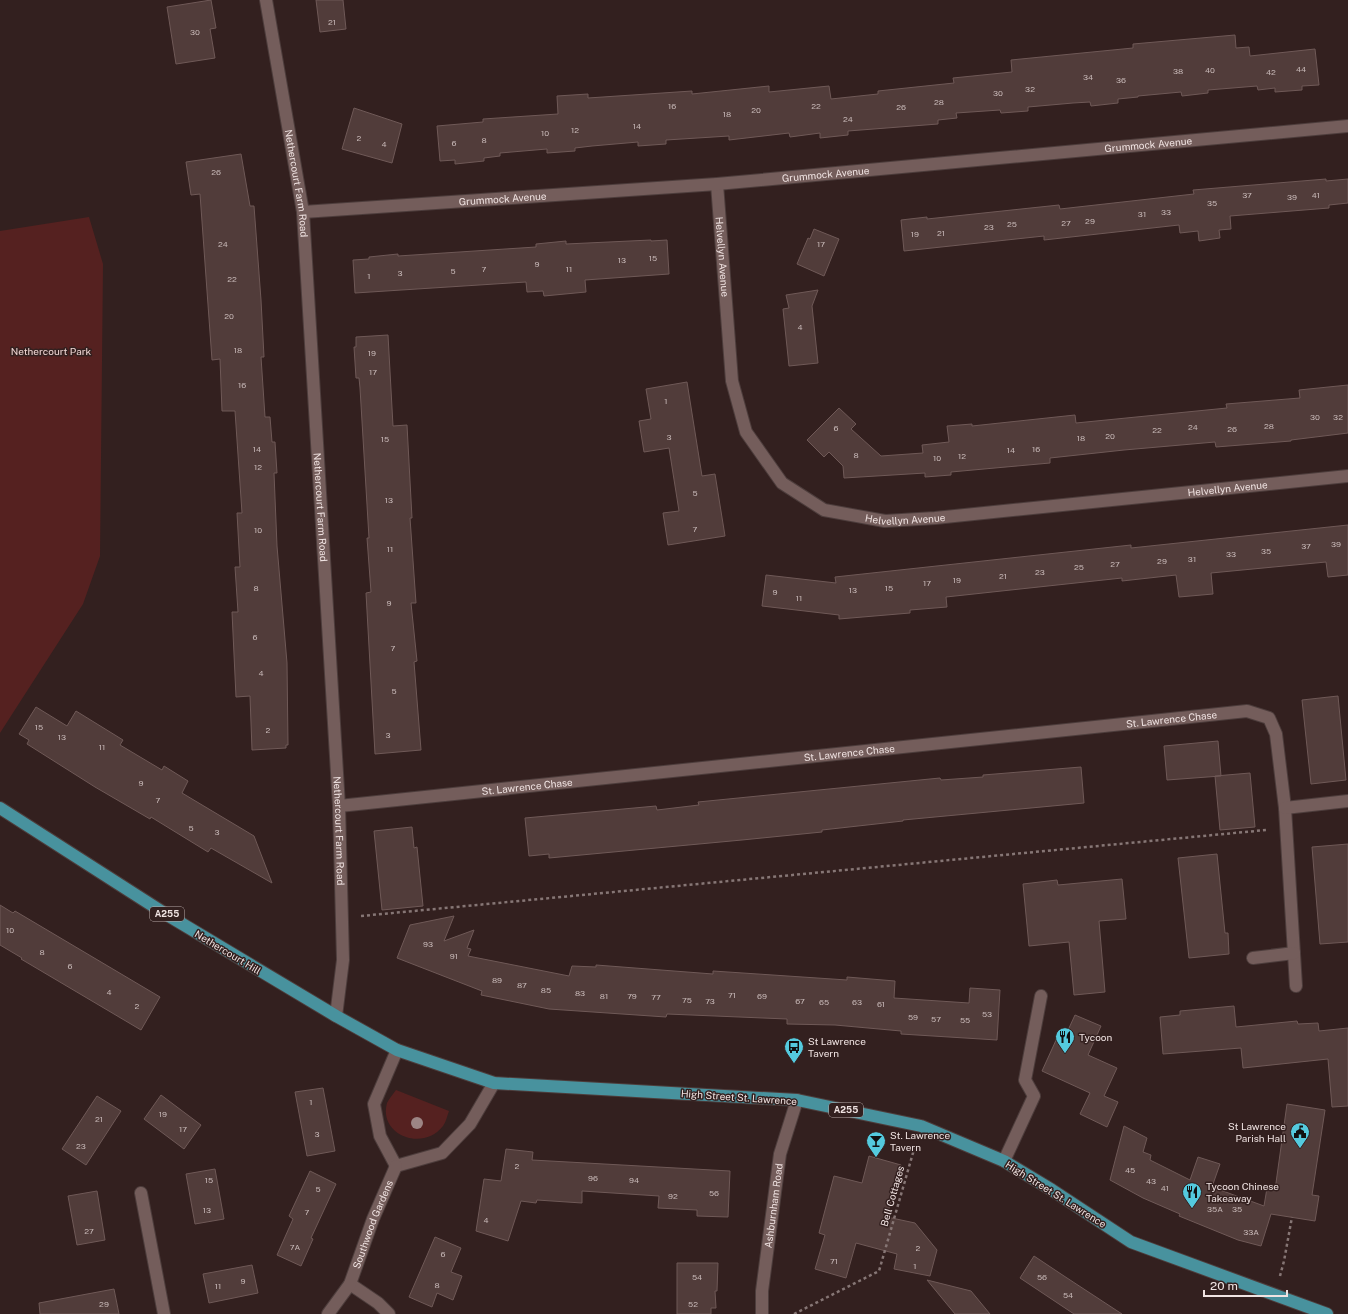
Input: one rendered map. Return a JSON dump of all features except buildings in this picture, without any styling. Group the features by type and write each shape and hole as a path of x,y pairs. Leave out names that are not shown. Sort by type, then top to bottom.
{"main road":[{"name":"Nethercourt Hill","path":"0,808 164,913 336,1016"},
{"name":"High Street St. Lawrence","path":"336,1016 397,1050 494,1083 797,1100 920,1126 1004,1161 1132,1242 1319,1313"}],"street":[{"name":"Nethercourt Farm Road","path":"266,0 303,212 339,806 343,960 336,1016"},
{"name":"Grummock Avenue","path":"303,212 717,184 1348,126"},
{"name":"Helvellyn Avenue","path":"717,184 732,381 746,432 782,483 824,510 885,521 935,518 1348,476"},
{"name":"St. Lawrence Chase","path":"339,806 1247,711 1268,718 1276,734 1287,828 1296,986"},
{"path":"1285,808 1348,801"},
{"path":"1253,958 1294,953"},
{"path":"1004,1161 1034,1096 1025,1080 1040,996"},
{"path":"397,1050 374,1104 380,1136 396,1166 442,1153 470,1124 494,1083"},
{"name":"Ashburnham Road","path":"762,1314 762,1291 780,1154 797,1100"},
{"name":"Southwood Gardens","path":"328,1314 350,1284 373,1219 396,1166"},
{"path":"141,1193 164,1314"},
{"path":"350,1284 378,1303 389,1314"}],"path":[{"path":"342,918 1287,828"},
{"name":"Bell Cottages","path":"794,1314 879,1271 920,1126"},
{"path":"1273,1295 1284,1261 1292,1217"}],"green space":[{"name":"Nethercourt Park","path":"89,217 103,264 100,556 83,604 0,733 0,231"},
{"path":"396,1090 449,1111 443,1126 434,1134 425,1138 414,1139 395,1131 389,1124 386,1114 387,1103"}],"place":[{"name":"Tycoon","path":"1065,1054"},
{"name":"St Lawrence Tavern","path":"794,1064"},
{"name":"St Lawrence Parish Hall","path":"1300,1149"},
{"name":"St. Lawrence Tavern","path":"876,1158"},
{"name":"Tycoon Chinese Takeaway","path":"1192,1209"}]}
